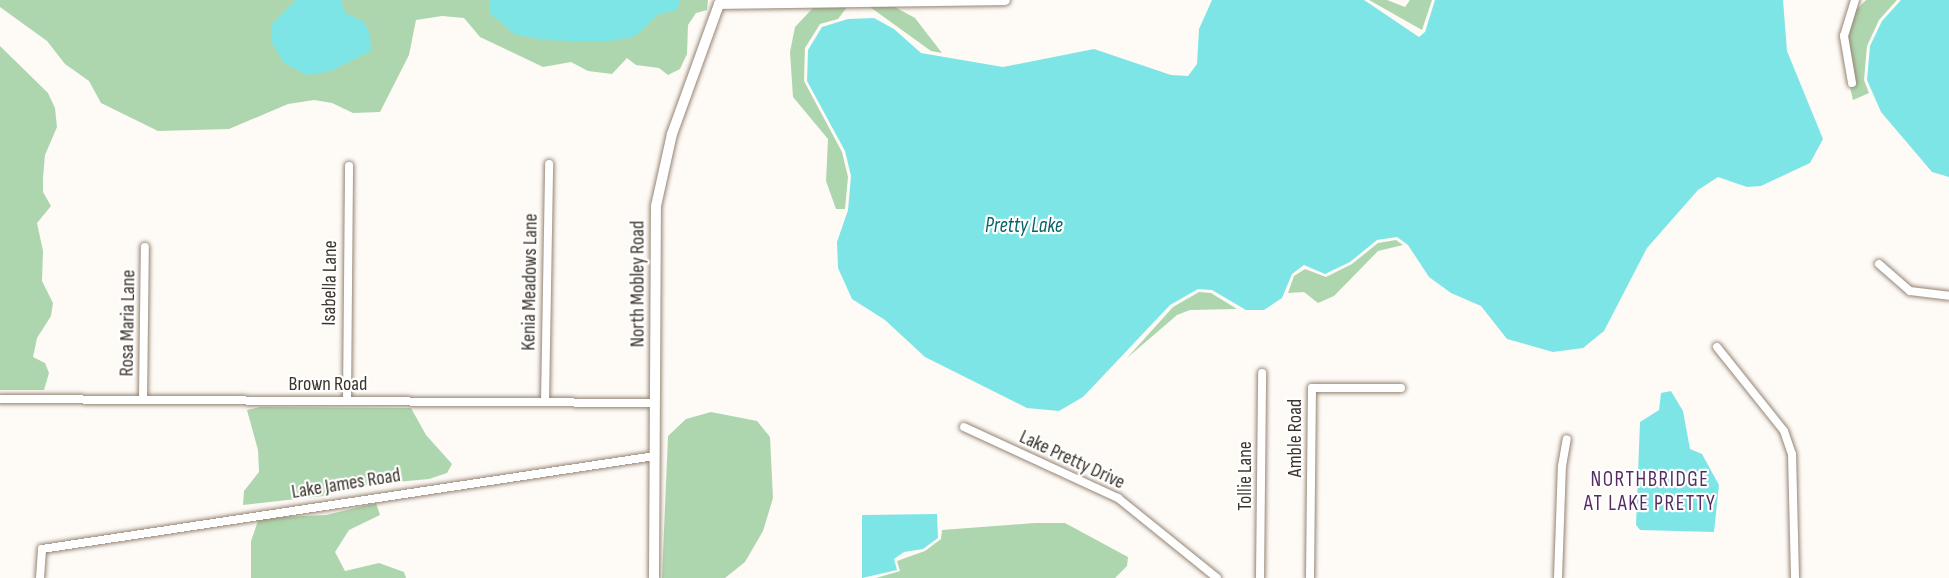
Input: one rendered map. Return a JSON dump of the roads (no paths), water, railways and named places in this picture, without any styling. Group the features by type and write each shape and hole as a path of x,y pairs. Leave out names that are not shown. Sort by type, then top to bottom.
{"street":[{"path":"718,2 1005,0"},
{"path":"1852,83 1844,36 1855,0"},
{"name":"North Mobley Road","path":"654,578 656,206 662,164 718,2"},
{"name":"Kenia Meadows Lane","path":"545,402 549,164"},
{"name":"Isabella Lane","path":"346,401 349,166"},
{"name":"Rosa Maria Lane","path":"143,400 146,247"},
{"path":"1880,264 1910,291 1949,296"},
{"path":"1718,347 1784,431 1792,454 1795,578"},
{"name":"Tollie Lane","path":"1260,578 1262,373"},
{"name":"Amble Road","path":"1310,578 1312,388 1401,388"},
{"name":"Brown Road","path":"0,399 655,404"},
{"name":"Lake Pretty Drive","path":"964,427 1118,498 1217,578"},
{"path":"1558,578 1562,466 1567,439"},
{"name":"Lake James Road","path":"40,578 42,549 655,456"}],"water":[{"path":"296,0 341,0 345,13 363,21 370,33 371,51 331,71 307,75 284,63 271,41 271,25"},
{"path":"489,0 680,0 677,10 659,14 634,37 604,42 544,40 514,34 490,13"},
{"name":"Pretty Lake","path":"1212,0 1364,0 1419,37 1425,32 1435,0 1783,0 1787,51 1823,139 1810,163 1761,186 1747,187 1718,177 1698,190 1647,248 1604,331 1583,348 1553,352 1507,339 1481,306 1451,293 1429,277 1408,245 1397,237 1377,240 1350,262 1325,274 1304,265 1292,274 1282,298 1264,310 1246,310 1212,290 1198,289 1170,305 1083,397 1059,411 1027,408 925,357 885,320 852,299 838,268 837,242 848,210 851,176 845,151 807,81 808,50 822,27 848,19 874,18 894,29 921,53 1003,67 1094,49 1171,75 1188,76 1197,64 1199,29"},
{"path":"1901,0 1949,0 1949,177 1932,172 1881,112 1867,80 1870,46 1882,21"},
{"path":"1671,391 1683,411 1690,449 1702,454 1719,485 1714,532 1640,530 1636,525 1640,422 1659,410 1661,393"},
{"path":"937,514 938,538 923,549 904,552 894,559 897,570 862,578 862,515"}],"district":[{"name":"NORTHBRIDGE AT LAKE PRETTY","path":"1650,492"}]}
